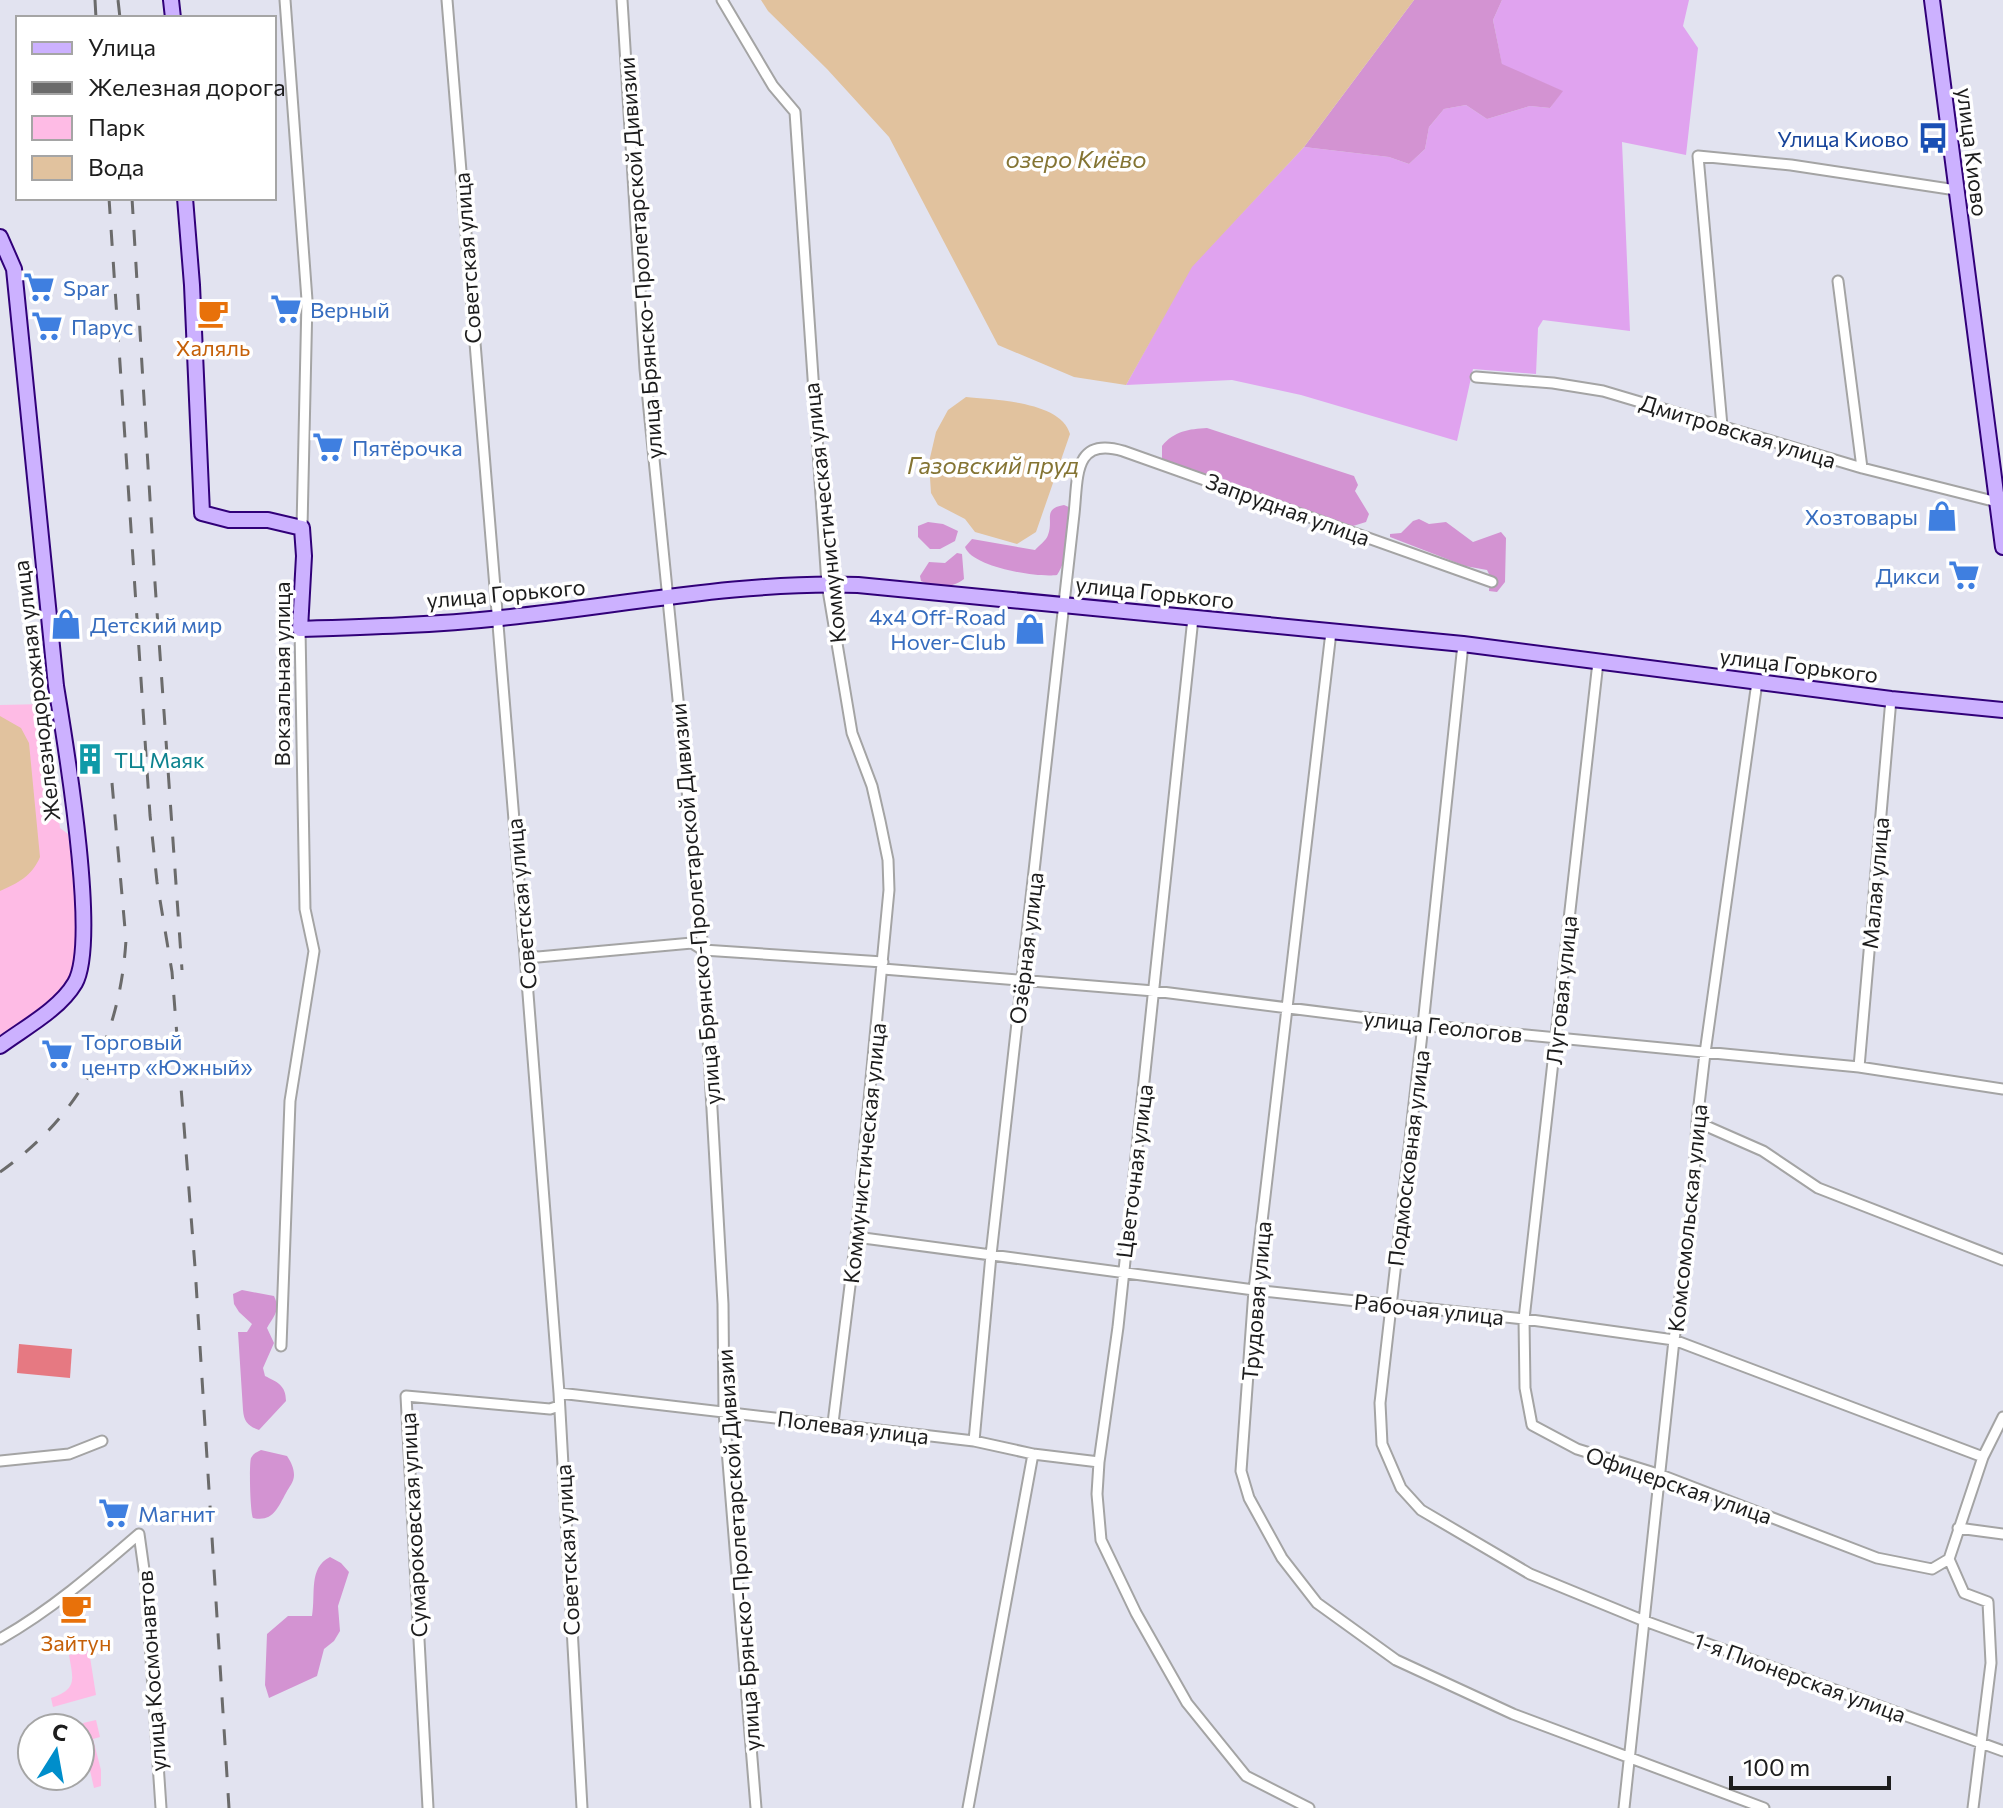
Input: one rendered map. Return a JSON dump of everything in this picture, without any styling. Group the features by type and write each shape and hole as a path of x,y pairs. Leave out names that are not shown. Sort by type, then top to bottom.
{"street":[{"name":"Вокзальная улица","path":"281,1346 290,1101 314,951 305,909 300,629 304,556 307,300 285,0"},
{"name":"Советская улица","path":"447,0 559,1393 582,1808"},
{"name":"улица Брянско-Пролетарской Дивизии","path":"622,0 645,369 703,950 723,1304 724,1412 756,1808"},
{"name":"Коммунистическая улица","path":"722,0 773,86 795,112 827,584 852,733 872,786 888,860 889,890 883,966 856,1237 833,1423"},
{"name":"улица Киово","path":"1932,0 2003,547"},
{"path":"1722,426 1698,156 1791,165 1956,190"},
{"path":"185,200 193,298 202,513 229,520 268,520 302,528"},
{"name":"Железнодорожная улица","path":"0,1046 68,992 76,981 84,930 14,269 2,244"},
{"path":"1838,281 1862,468"},
{"name":"Дмитровская улица","path":"1476,377 1553,383 1603,391 1862,468 1997,502"},
{"name":"Запрудная улица","path":"1085,456 1097,447 1108,446 1492,582"},
{"name":"Озёрная улица","path":"974,1441 991,1255 1078,483 1085,456"},
{"name":"улица Горького","path":"300,629 498,618 668,597 827,584 917,589 1463,644 1891,699 2003,710"},
{"name":"Цветочная улица","path":"1193,618 1118,1327 1099,1462 1097,1494 1101,1540 1136,1613 1187,1703 1246,1776 1309,1808"},
{"name":"Трудовая улица","path":"1331,632 1254,1290 1241,1471 1249,1498 1282,1558 1317,1603 1396,1660 1513,1714 1628,1756"},
{"name":"Подмосковная улица","path":"1463,644 1380,1403 1382,1444 1401,1488 1421,1510 1530,1574 1642,1620"},
{"name":"Луговая улица","path":"1524,1319 1598,662"},
{"name":"Комсомольская улица","path":"1624,1808 1642,1620 1692,1211 1705,1053 1757,682"},
{"name":"Малая улица","path":"1859,1067 1891,699"},
{"name":"улица Геологов","path":"525,955 538,957 692,943 703,950 1154,991 1423,1025 1859,1067 2003,1089"},
{"path":"1697,1122 1763,1151 1818,1188 2003,1260"},
{"name":"Рабочая улица","path":"856,1237 1254,1290 1524,1319 1674,1340 1983,1457"},
{"name":"Офицерская улица","path":"1524,1319 1525,1388 1532,1425 1577,1449 1661,1475 1877,1558 1932,1569 1949,1559"},
{"name":"Полевая улица","path":"559,1393 974,1441 1033,1454 1099,1462"},
{"name":"Сумароковская улица","path":"428,1808 406,1396 550,1409 559,1406"},
{"path":"1973,1808 1991,1663 1988,1602 1964,1593 1949,1559 1983,1457 2003,1417"},
{"path":"0,1461 69,1454 102,1441"},
{"path":"968,1808 1033,1454"},
{"path":"1958,1528 2003,1534"},
{"name":"улица Космонавтов","path":"0,1639 23,1626 93,1574 139,1534 146,1583 161,1808"},
{"name":"1-я Пионерская улица","path":"1642,1620 2003,1751"},
{"path":"1991,1663 2003,1665"},
{"path":"1628,1756 1764,1808"}],"shaded area":[{"path":"1414,0 1502,0 1493,20 1502,64 1563,91 1550,108 1530,106 1487,119 1466,105 1444,109 1429,127 1425,149 1409,164 1389,157 1304,147"},
{"path":"1502,0 1689,0 1683,26 1698,48 1686,155 1622,142 1630,331 1543,320 1538,328 1536,374 1473,369 1457,441 1301,395 1232,380 1126,385 1191,267 1304,147 1389,157 1409,164 1425,149 1429,127 1444,109 1466,105 1487,119 1530,106 1550,108 1562,91 1502,65 1493,20"},
{"path":"1207,428 1354,476 1358,485 1355,491 1369,514 1366,522 1353,526 1162,460 1162,446 1172,437 1188,430"},
{"path":"1064,505 1071,508 1069,534 1064,560 1057,575 1021,573 992,565 970,554 965,547 972,539 1035,550 1048,535 1051,512"},
{"path":"1419,519 1429,524 1446,522 1473,542 1501,532 1506,538 1505,582 1497,592 1489,591 1490,576 1487,570 1465,566 1390,537 1390,534 1401,533"},
{"path":"928,522 958,531 955,541 940,549 930,549 918,537 918,526"},
{"path":"957,553 962,554 964,579 954,585 943,586 921,581 920,576 929,562 945,563"},
{"path":"242,1290 274,1296 277,1305 267,1328 274,1343 263,1368 265,1376 283,1388 286,1401 259,1430 247,1423 243,1410 238,1332 247,1332 252,1324 234,1304 233,1294"},
{"path":"19,1344 72,1349 70,1378 17,1373"},
{"path":"261,1450 287,1456 294,1475 277,1509 270,1516 260,1519 253,1518 252,1514 250,1469 251,1458"},
{"path":"330,1557 349,1572 338,1606 340,1631 324,1649 317,1676 269,1698 265,1685 267,1634 288,1616 312,1616 318,1568"}],"green space":[{"path":"46,704 60,828 68,834 73,868 77,950 67,981 54,997 0,1035 0,705"},
{"path":"89,1651 96,1695 53,1707 51,1698 66,1691 72,1682 69,1655"},
{"path":"96,1751 101,1770 101,1786 96,1787"}],"water":[{"name":"озеро Киёво","path":"761,0 1414,0 1304,147 1192,267 1126,385 1074,377 998,345 889,137"},
{"name":"Газовский пруд","path":"966,397 1009,401 1041,409 1064,423 1070,434 1036,532 1017,544 975,532 965,519 938,505 931,493 929,462 936,432 948,410"},
{"path":"0,716 21,728 29,743 40,857 24,878 0,891"}],"railway":[{"path":"95,0 96,16"},
{"path":"118,0 120,16"},
{"path":"109,200 150,815 172,972 195,1267 229,1808"},
{"path":"132,200 182,970"},
{"path":"0,1172 28,1150 74,1099 105,1041 115,1010 126,940 112,783"}],"place":[{"name":"Улица Киово","path":"1933,138"},
{"name":"Spar","path":"39,287"},
{"name":"Верный","path":"286,309"},
{"name":"Халяль","path":"213,313"},
{"name":"Парус","path":"47,326"},
{"name":"Пятёрочка","path":"328,447"},
{"name":"Хозтовары","path":"1942,516"},
{"name":"Дикси","path":"1964,575"},
{"name":"Детский мир","path":"66,624"},
{"name":"4x4 Off-Road Hover-Club","path":"1030,629"},
{"name":"ТЦ Маяк","path":"90,759"},
{"name":"Торговый центр «Южный»","path":"57,1054"},
{"name":"Магнит","path":"114,1513"},
{"name":"Зайтун","path":"76,1608"}]}
